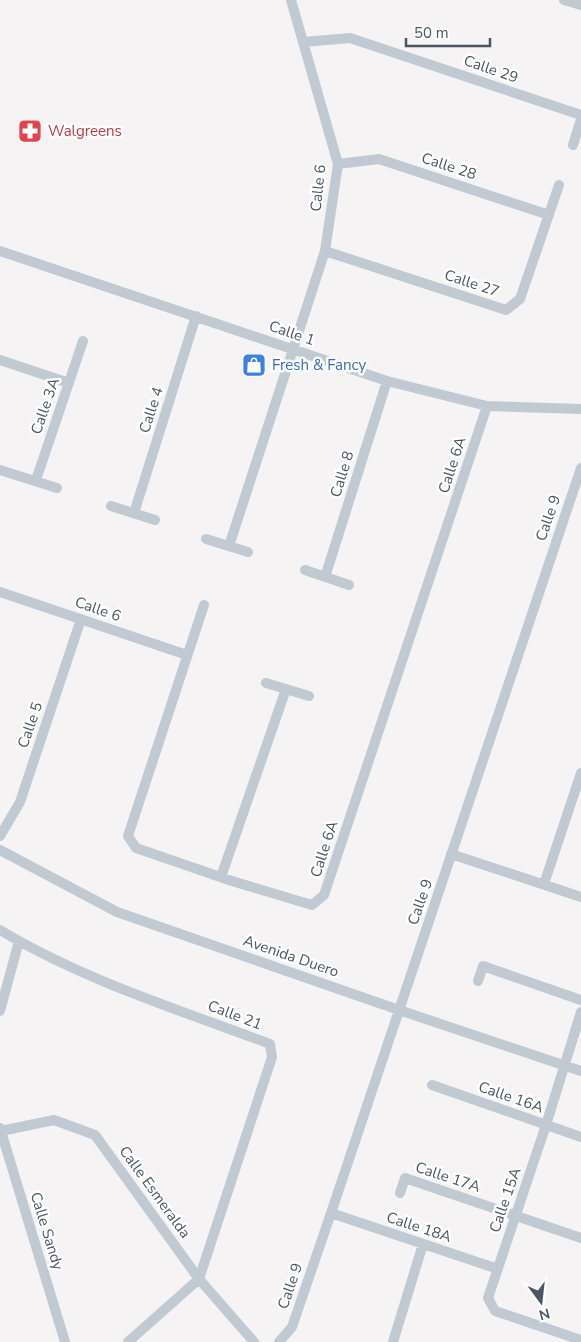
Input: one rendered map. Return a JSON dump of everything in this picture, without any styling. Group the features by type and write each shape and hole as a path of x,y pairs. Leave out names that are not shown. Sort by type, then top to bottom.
{"street":[{"name":"Calle 6","path":"291,0 338,164 325,251 293,349"},
{"path":"564,0 581,5"},
{"name":"Calle 29","path":"303,42 350,38 581,115"},
{"path":"573,145 581,120"},
{"name":"Calle 28","path":"338,164 379,159 549,215"},
{"name":"Calle 27","path":"325,251 506,310 520,299 559,185"},
{"name":"Calle 1","path":"0,251 387,381 487,406 581,409"},
{"name":"Calle 4","path":"134,513 196,316"},
{"name":"Calle 3A","path":"36,480 84,341"},
{"path":"229,546 293,349"},
{"path":"0,360 69,383"},
{"name":"Calle 8","path":"326,577 387,381"},
{"name":"Calle 6A","path":"204,605 128,836 136,848 312,905 324,894 487,406"},
{"name":"Calle 9","path":"279,1342 292,1327 578,484 581,468"},
{"path":"0,470 57,488"},
{"path":"111,506 154,520"},
{"path":"206,539 248,552"},
{"path":"305,570 349,585"},
{"name":"Calle 6","path":"0,592 187,655"},
{"name":"Calle 5","path":"0,836 20,802 81,619"},
{"path":"266,683 308,696"},
{"path":"221,877 286,689"},
{"path":"544,884 578,794 581,773"},
{"name":"Avenida Duero","path":"0,850 117,912 399,1010 581,1070"},
{"path":"452,854 581,897"},
{"path":"0,930 19,941 0,1011"},
{"name":"Calle 21","path":"19,941 97,979 270,1044 272,1057 199,1279"},
{"path":"478,981 484,966 581,1000"},
{"name":"Calle 15A","path":"581,1012 546,1125 488,1298 495,1312 581,1340"},
{"name":"Calle 16A","path":"432,1085 581,1137"},
{"name":"Calle Esmeralda","path":"0,1130 54,1120 96,1135 199,1279 254,1342"},
{"name":"Calle Sandy","path":"0,1130 66,1342"},
{"name":"Calle 17A","path":"400,1193 405,1178 581,1238"},
{"name":"Calle 18A","path":"331,1213 498,1269"},
{"path":"393,1342 423,1244"},
{"path":"128,1342 199,1279"}],"place":[{"name":"Walgreens","path":"30,131"},
{"name":"Fresh & Fancy","path":"254,365"}]}
